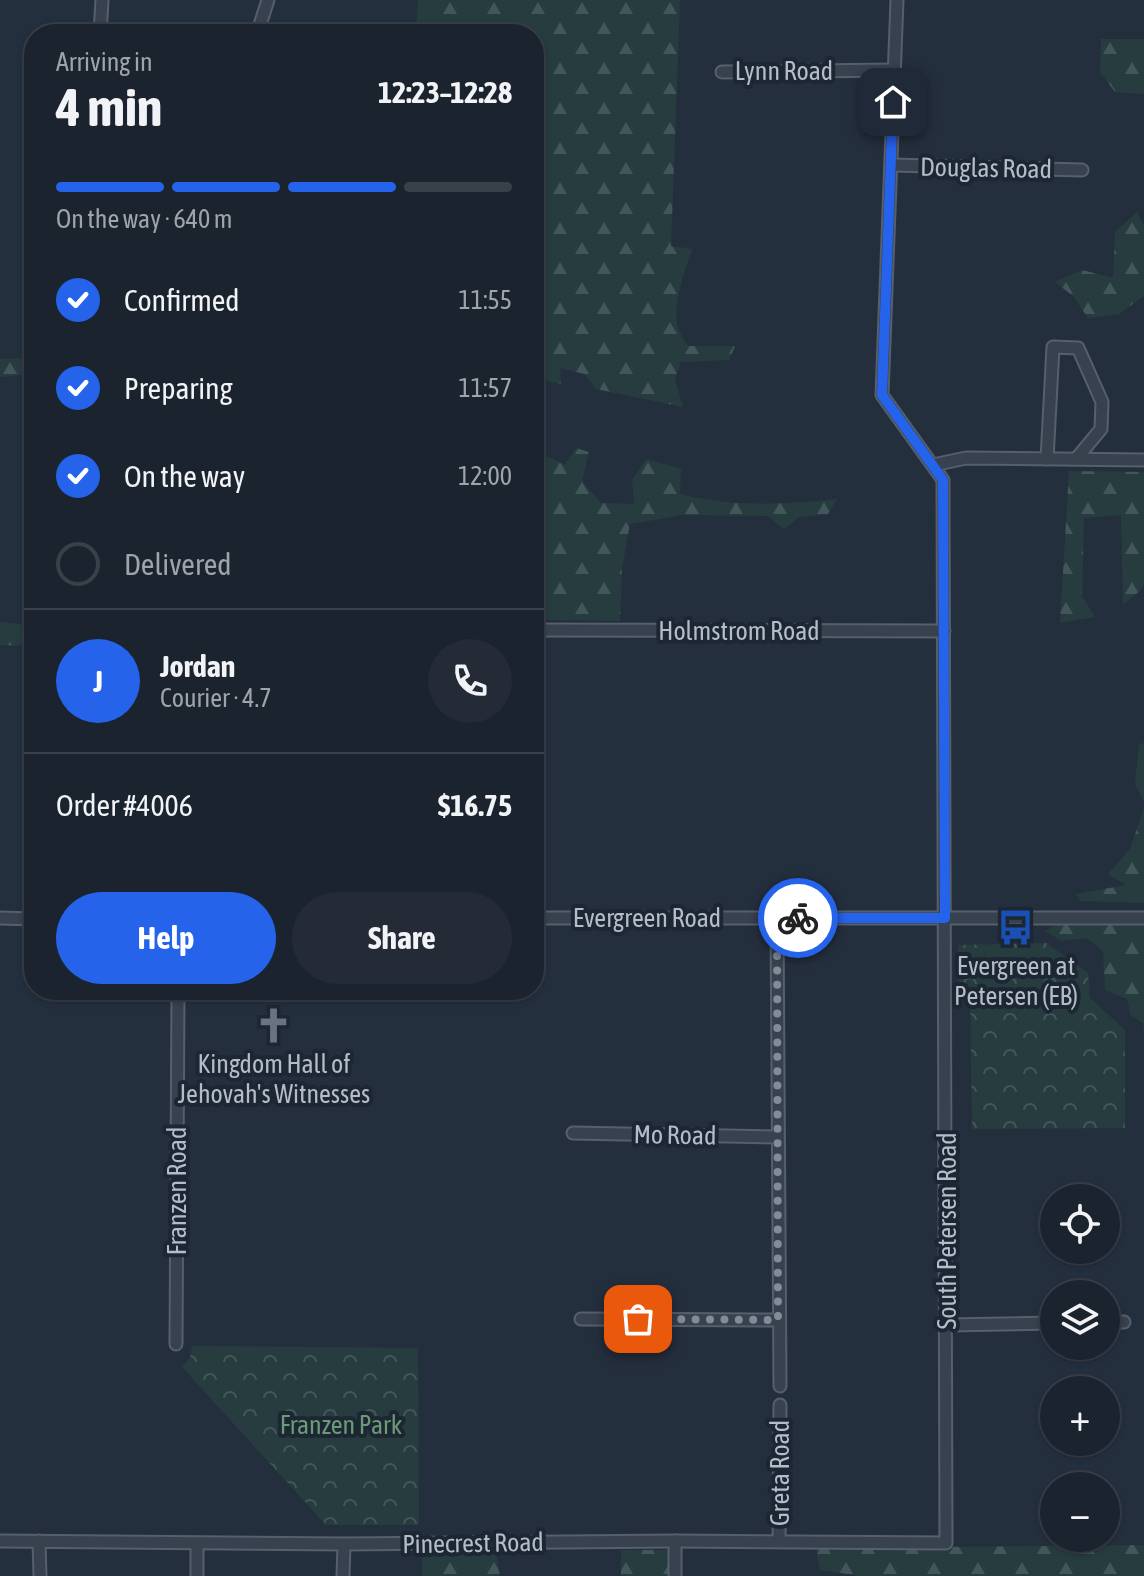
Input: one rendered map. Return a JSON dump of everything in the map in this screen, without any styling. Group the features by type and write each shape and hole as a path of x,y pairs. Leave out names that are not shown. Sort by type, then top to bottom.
{"street":[{"path":"101,24 102,0"},
{"path":"260,24 268,0"},
{"path":"897,0 882,395 933,465 966,458 1144,460"},
{"name":"Lynn Road","path":"722,72 895,70"},
{"name":"Douglas Road","path":"891,165 1082,170"},
{"path":"1047,459 1053,347 1078,348 1102,402 1101,429 1076,459"},
{"name":"South Petersen Road","path":"933,465 943,480 946,1543"},
{"name":"Holmstrom Road","path":"544,630 944,631"},
{"name":"Greta Road","path":"777,917 780,1386"},
{"path":"0,918 24,919"},
{"name":"Evergreen Road","path":"544,918 1144,918"},
{"name":"Franzen Road","path":"176,1344 178,1000"},
{"name":"Mo Road","path":"573,1133 777,1137"},
{"path":"581,1319 778,1320"},
{"path":"947,1325 1040,1323"},
{"name":"Greta Road","path":"779,1541 780,1405"},
{"name":"Pinecrest Road","path":"0,1541 946,1543"},
{"path":"39,1541 40,1576"},
{"path":"675,1541 675,1576"},
{"path":"197,1543 197,1576"},
{"path":"343,1576 344,1544"}],"green space":[{"path":"418,0 680,0 671,246 693,249 680,288 678,329 688,346 735,346 729,360 681,362 675,379 683,407 596,389 584,374 560,368 561,384 544,380 544,24 417,24"},
{"path":"1101,39 1144,39 1144,94 1115,92 1100,72"},
{"path":"1137,212 1144,225 1144,296 1119,314 1088,318 1073,296 1055,282 1082,270 1113,278 1115,232"},
{"path":"24,358 24,375 0,377 0,359"},
{"path":"576,448 589,452 582,481 601,503 634,504 632,480 646,459 681,469 680,494 758,504 837,499 828,514 799,517 784,529 768,516 683,515 630,524 622,568 620,621 544,620 544,455 565,465"},
{"path":"1069,471 1144,472 1144,584 1123,604 1121,515 1084,518 1082,596 1095,617 1060,623"},
{"path":"0,622 24,625 24,646 0,645"},
{"path":"1144,743 1144,802 1135,784 1139,744"},
{"path":"1144,808 1144,903 1080,901 1076,894 1126,885 1108,874 1130,849"},
{"path":"1061,923 1144,924 1144,1035 1143,1023 1131,1016 1127,999 1105,990 1103,951 1087,938 1062,941 1045,931"},
{"path":"1046,943 1088,973 1090,998 1125,1030 1125,1128 972,1129 970,991 959,990 958,945"},
{"name":"Franzen Park","path":"192,1346 418,1348 419,1525 326,1525 182,1367 190,1358"},
{"path":"1120,1545 1144,1545 1144,1576 861,1576 820,1570 816,1548 1040,1546 1040,1552 1120,1552"},
{"path":"621,1550 670,1550 670,1576 621,1576"},
{"path":"422,1553 496,1554 500,1576 422,1576"}],"way so far":[{"path":"638,1319 778,1320 777,917 798,918"}],"place":[{"name":"Evergreen at Petersen (EB)","path":"1016,927"},
{"name":"Kingdom Hall of Jehovah's Witnesses","path":"274,1025"}],"route":[{"path":"798,918 945,918 943,480 882,395 893,102"}]}
